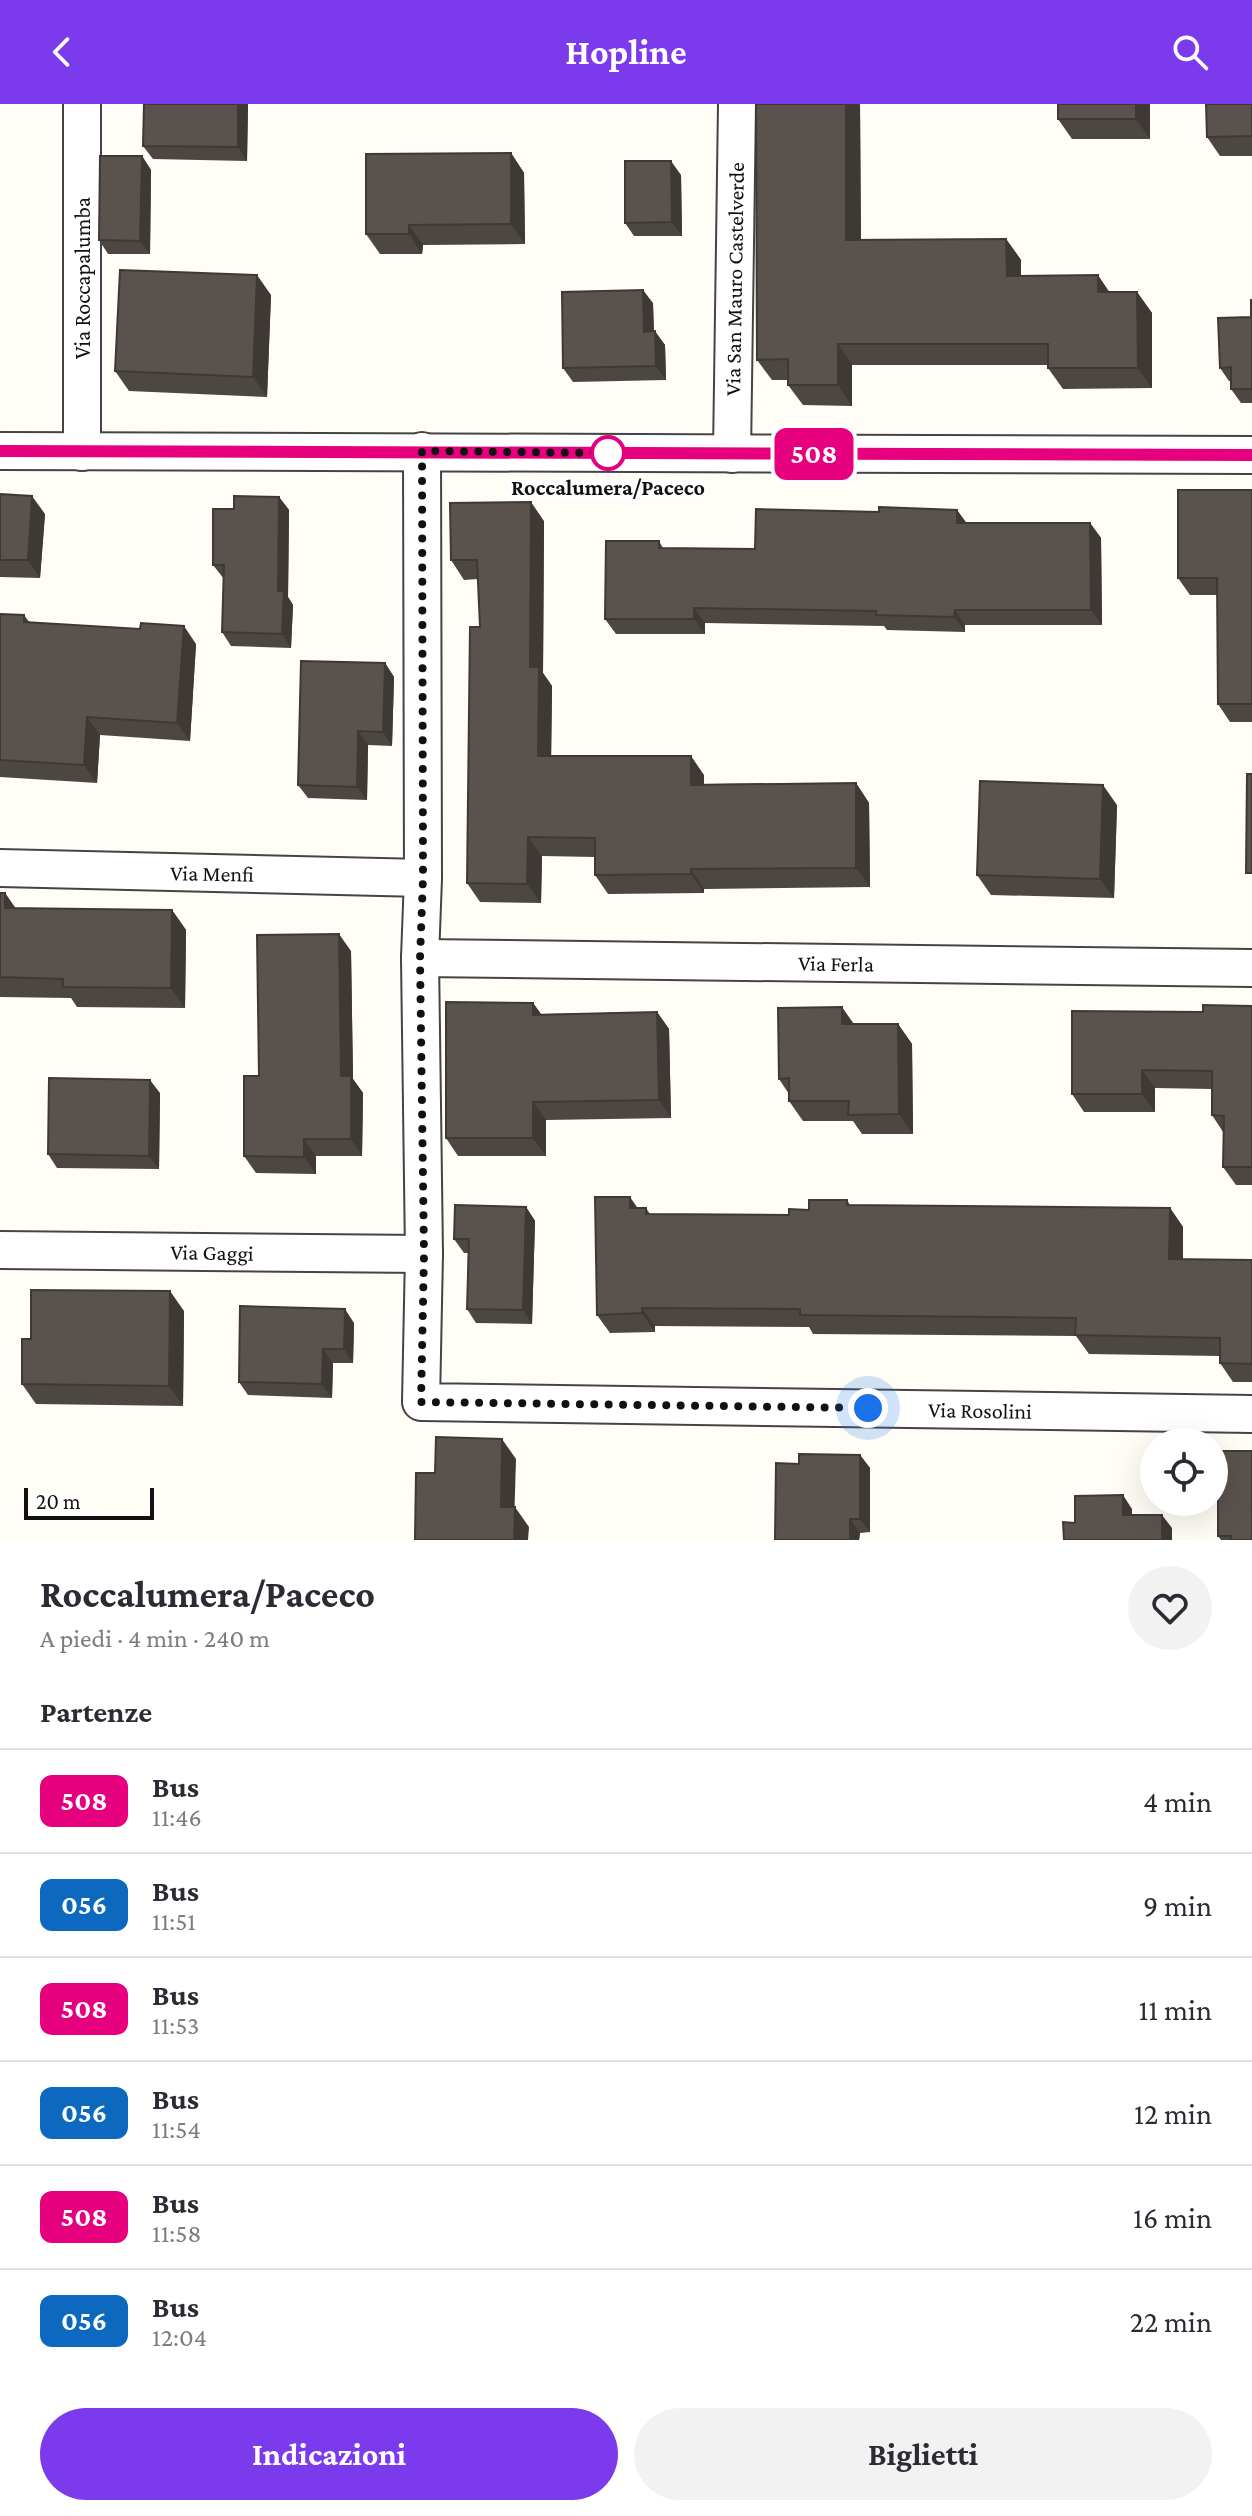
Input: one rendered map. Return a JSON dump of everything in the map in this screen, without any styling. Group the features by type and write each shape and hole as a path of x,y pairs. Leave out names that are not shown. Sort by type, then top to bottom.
{"street":[{"name":"Via Roccapalumba","path":"82,104 82,452"},
{"name":"Via San Mauro Castelverde","path":"732,454 737,104"},
{"path":"0,451 1252,455"},
{"path":"422,451 423,878 420,958 424,1254"},
{"name":"Via Menfi","path":"0,868 423,878"},
{"name":"Via Ferla","path":"420,958 1252,968"},
{"name":"Via Gaggi","path":"0,1250 424,1254"},
{"name":"Via Rosolini","path":"424,1254 421,1402 1252,1414"}],"building":[{"path":"144,104 238,104 238,147 143,146"},
{"path":"756,104 846,104 846,240 1006,239 1007,276 1098,275 1098,292 1137,292 1138,368 1048,368 1048,344 838,344 838,385 788,385 788,359 757,360"},
{"path":"1058,104 1136,104 1136,119 1058,119"},
{"path":"1206,104 1252,104 1252,136 1207,137"},
{"path":"511,153 511,224 409,225 409,234 366,234 366,154"},
{"path":"100,156 142,156 140,241 99,240"},
{"path":"625,161 671,161 672,222 625,223"},
{"path":"120,270 257,275 253,377 115,371"},
{"path":"643,290 644,332 655,331 656,366 563,368 562,292"},
{"path":"1251,300 1252,389 1231,389 1231,367 1220,368 1218,318 1251,317"},
{"path":"1178,490 1252,490 1252,704 1218,704 1217,578 1178,578"},
{"path":"0,494 32,496 28,560 0,560"},
{"path":"234,496 279,497 278,591 284,591 282,634 222,632 224,565 213,565 213,509 234,509"},
{"path":"531,502 530,667 539,667 538,756 691,756 691,785 856,783 856,868 691,869 691,874 595,875 595,838 528,837 527,884 467,883 470,627 480,627 477,560 451,560 450,503"},
{"path":"879,507 957,510 957,523 1090,523 1091,610 955,610 954,617 876,615 876,611 694,608 694,619 605,619 606,541 659,541 659,548 755,549 756,509 879,512"},
{"path":"0,614 24,615 24,622 140,629 141,623 184,626 177,723 87,717 84,765 0,760"},
{"path":"301,661 385,663 383,732 358,731 357,787 298,785"},
{"path":"1247,774 1252,774 1252,873 1246,873"},
{"path":"980,781 1103,785 1100,879 977,875"},
{"path":"0,893 5,893 5,908 172,910 171,988 63,987 63,979 0,977"},
{"path":"339,934 341,1076 351,1076 351,1139 304,1139 304,1157 244,1156 244,1076 259,1076 257,935"},
{"path":"446,1002 533,1003 533,1015 657,1012 659,1100 533,1102 533,1138 446,1138"},
{"path":"1203,1005 1252,1006 1252,1167 1223,1167 1224,1116 1212,1115 1212,1071 1142,1070 1142,1094 1072,1094 1072,1011 1203,1012"},
{"path":"842,1007 842,1024 898,1024 899,1114 848,1115 849,1101 789,1101 789,1078 779,1079 778,1008"},
{"path":"49,1078 150,1080 149,1156 48,1154"},
{"path":"595,1197 630,1197 630,1208 646,1208 646,1214 789,1215 789,1209 809,1210 809,1200 847,1200 847,1205 1170,1208 1169,1259 1252,1260 1252,1364 1220,1363 1220,1338 1075,1335 1076,1318 800,1315 800,1309 642,1308 642,1313 597,1315"},
{"path":"455,1205 526,1207 523,1310 467,1309 469,1239 454,1239"},
{"path":"31,1290 170,1291 169,1386 22,1384 22,1339 31,1339"},
{"path":"240,1306 345,1309 344,1349 323,1349 322,1384 239,1382"},
{"path":"436,1437 502,1439 501,1507 515,1507 514,1540 415,1540 416,1473 435,1473"},
{"path":"1228,1451 1252,1451 1252,1540 1231,1540 1231,1536 1218,1536 1218,1516 1228,1516"},
{"path":"799,1454 860,1455 860,1519 850,1519 850,1540 775,1540 776,1463 799,1464"},
{"path":"1123,1495 1123,1515 1162,1516 1162,1540 1064,1540 1063,1522 1075,1523 1075,1496"}],"bus line":[{"name":"508","path":"0,451 1252,455"}],"place":[{"name":"Roccalumera/Paceco","path":"608,453"}],"route":[{"path":"608,453 422,451 423,878 420,958 424,1254 421,1402 868,1408"}]}
